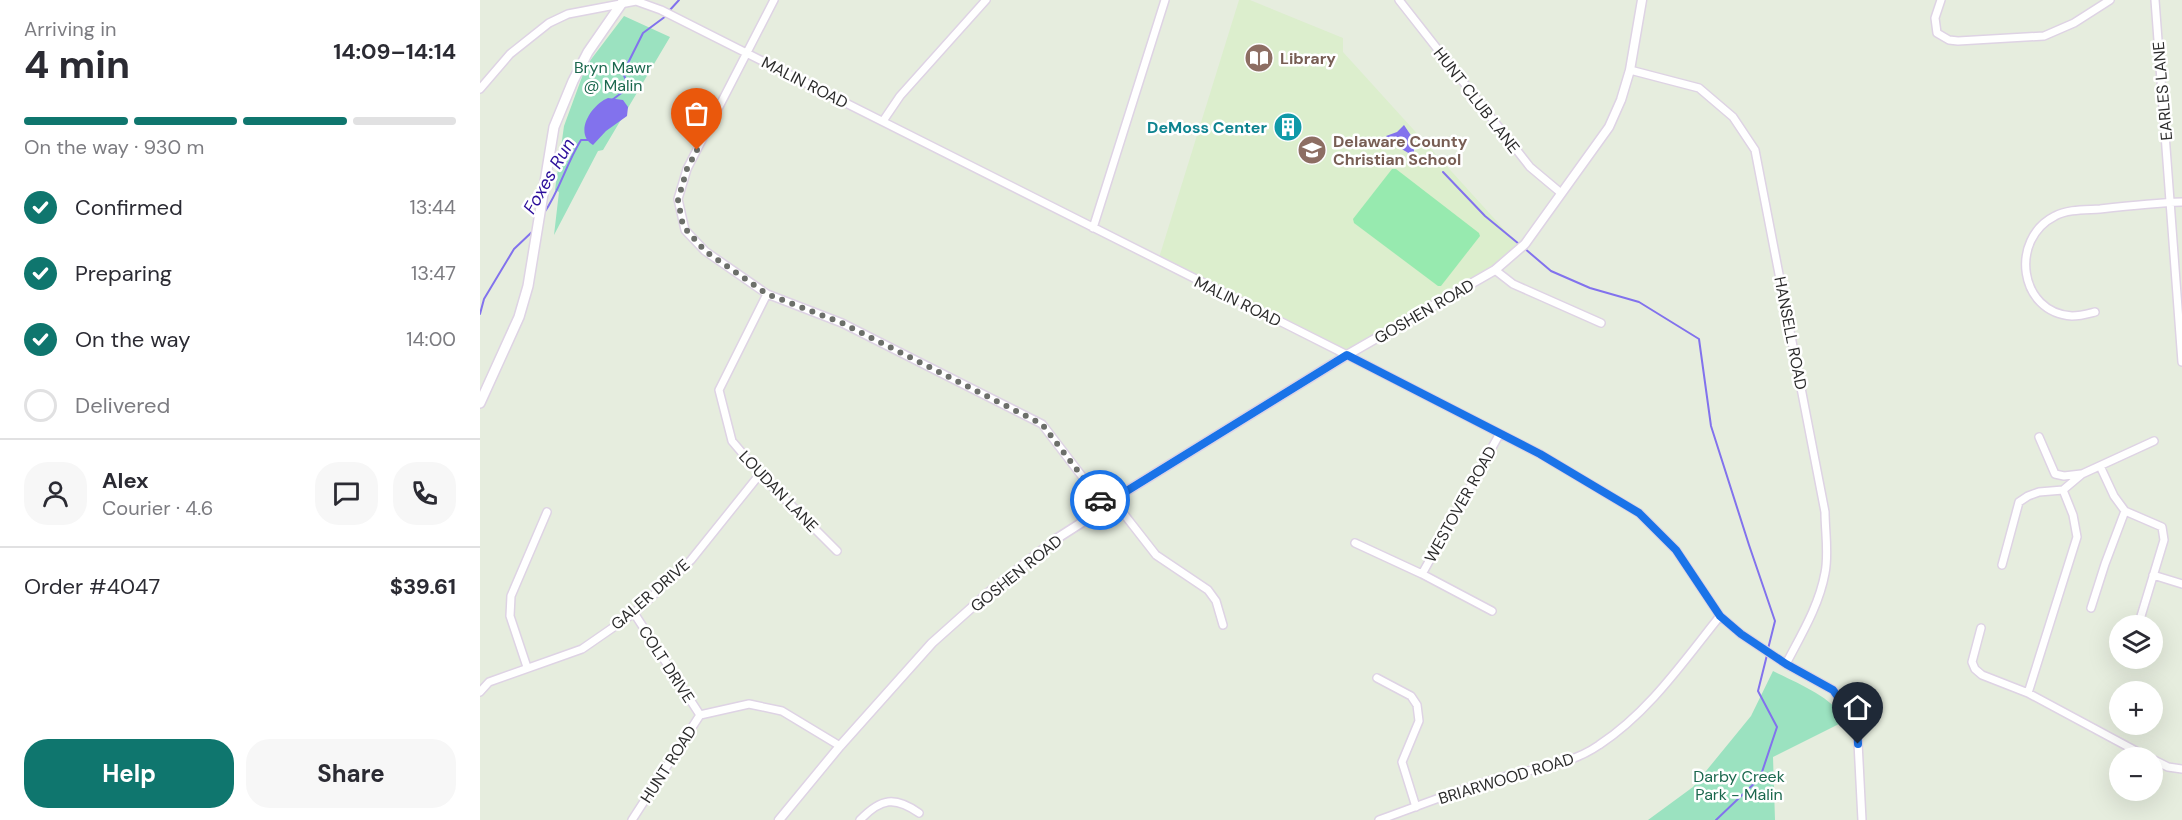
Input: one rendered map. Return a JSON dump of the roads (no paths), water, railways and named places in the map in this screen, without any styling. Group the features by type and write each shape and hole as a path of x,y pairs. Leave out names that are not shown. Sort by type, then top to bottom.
{"main road":[{"path":"480,403 519,317 528,286 554,127 588,52 623,2"}],"street":[{"path":"774,0 687,169 678,200 683,226 705,251 767,294 842,323 1042,424 1104,505"},
{"path":"883,121 900,96 986,0"},
{"path":"1093,228 1165,0"},
{"name":"HUNT CLUB LANE","path":"1399,0 1530,166 1561,193"},
{"name":"GOSHEN ROAD","path":"779,820 840,746 932,643 988,593 1056,539 1092,516 1104,505 1347,355 1495,270 1523,246 1609,127 1621,100 1630,70 1642,0"},
{"path":"1941,0 1935,18 1937,33 1949,40 1958,41 2044,36 2074,23 2110,0"},
{"name":"EARLES LANE","path":"2155,0 2181,319 2182,362"},
{"name":"MALIN ROAD","path":"480,89 510,54 549,23 578,11 623,2 636,2 664,11 1540,454 1639,513 1676,550 1720,616 1741,634 1786,664 1833,690 1857,723 1862,820"},
{"name":"HANSELL ROAD","path":"1630,70 1699,88 1733,117 1755,150 1825,512 1826,564 1823,582 1816,605 1786,664"},
{"path":"2095,312 2080,316 2062,314 2038,299 2026,275 2025,256 2030,240 2044,222 2062,212 2182,202"},
{"path":"1495,270 1513,284 1601,322"},
{"name":"LOUDAN LANE","path":"767,294 719,390 732,441 760,474 837,551"},
{"name":"WESTOVER ROAD","path":"1422,574 1499,435"},
{"path":"2039,437 2055,474 2064,476 2082,474"},
{"path":"2002,565 2019,502 2039,492 2063,490 2082,474 2154,441"},
{"path":"2100,466 2114,496 2126,511 2162,527 2164,540 2141,615"},
{"name":"GALER DRIVE","path":"480,692 489,682 582,649 634,613 691,560 760,474"},
{"path":"2028,693 2077,537 2073,515 2063,490"},
{"path":"1113,500 1156,555 1208,590 1216,601 1223,625"},
{"path":"2091,609 2105,564 2126,511"},
{"path":"527,667 510,616 512,596 547,512"},
{"path":"1355,543 1422,574 1492,611"},
{"path":"2153,575 2182,584"},
{"name":"COLT DRIVE","path":"634,613 700,715"},
{"name":"BRIARWOOD ROAD","path":"1379,820 1474,786 1563,762 1597,747 1654,698 1720,616"},
{"path":"1981,628 1972,662 1982,675 2028,693 2130,747"},
{"path":"1377,678 1411,696 1417,705 1419,721 1402,762 1416,807"},
{"name":"HUNT ROAD","path":"632,820 700,715 749,704 782,711 840,746"},
{"path":"2163,764 2182,769"},
{"path":"860,820 870,809 885,802 904,802 919,813"}],"waterway":[{"name":"Foxes Run","path":"669,11 679,0"},
{"name":"Foxes Run","path":"612,100 624,91 626,80 623,73 643,33 666,16"},
{"name":"Foxes Run","path":"544,213 581,140 589,140"},
{"path":"1443,172 1485,216 1519,244"},
{"name":"Foxes Run","path":"480,314 484,299 514,249 533,231"},
{"path":"1524,248 1551,271 1590,288 1639,302 1699,339 1711,426 1775,621 1768,649"},
{"path":"1716,820 1760,778 1777,727 1758,691 1767,655"}],"place":[{"name":"Library","path":"1259,58"},
{"name":"DeMoss Center","path":"1288,127"},
{"name":"Delaware County Christian School","path":"1312,150"}],"park label":[{"name":"Bryn Mawr @ Malin","path":"613,76"},
{"name":"Darby Creek Park - Malin","path":"1739,785"}]}
